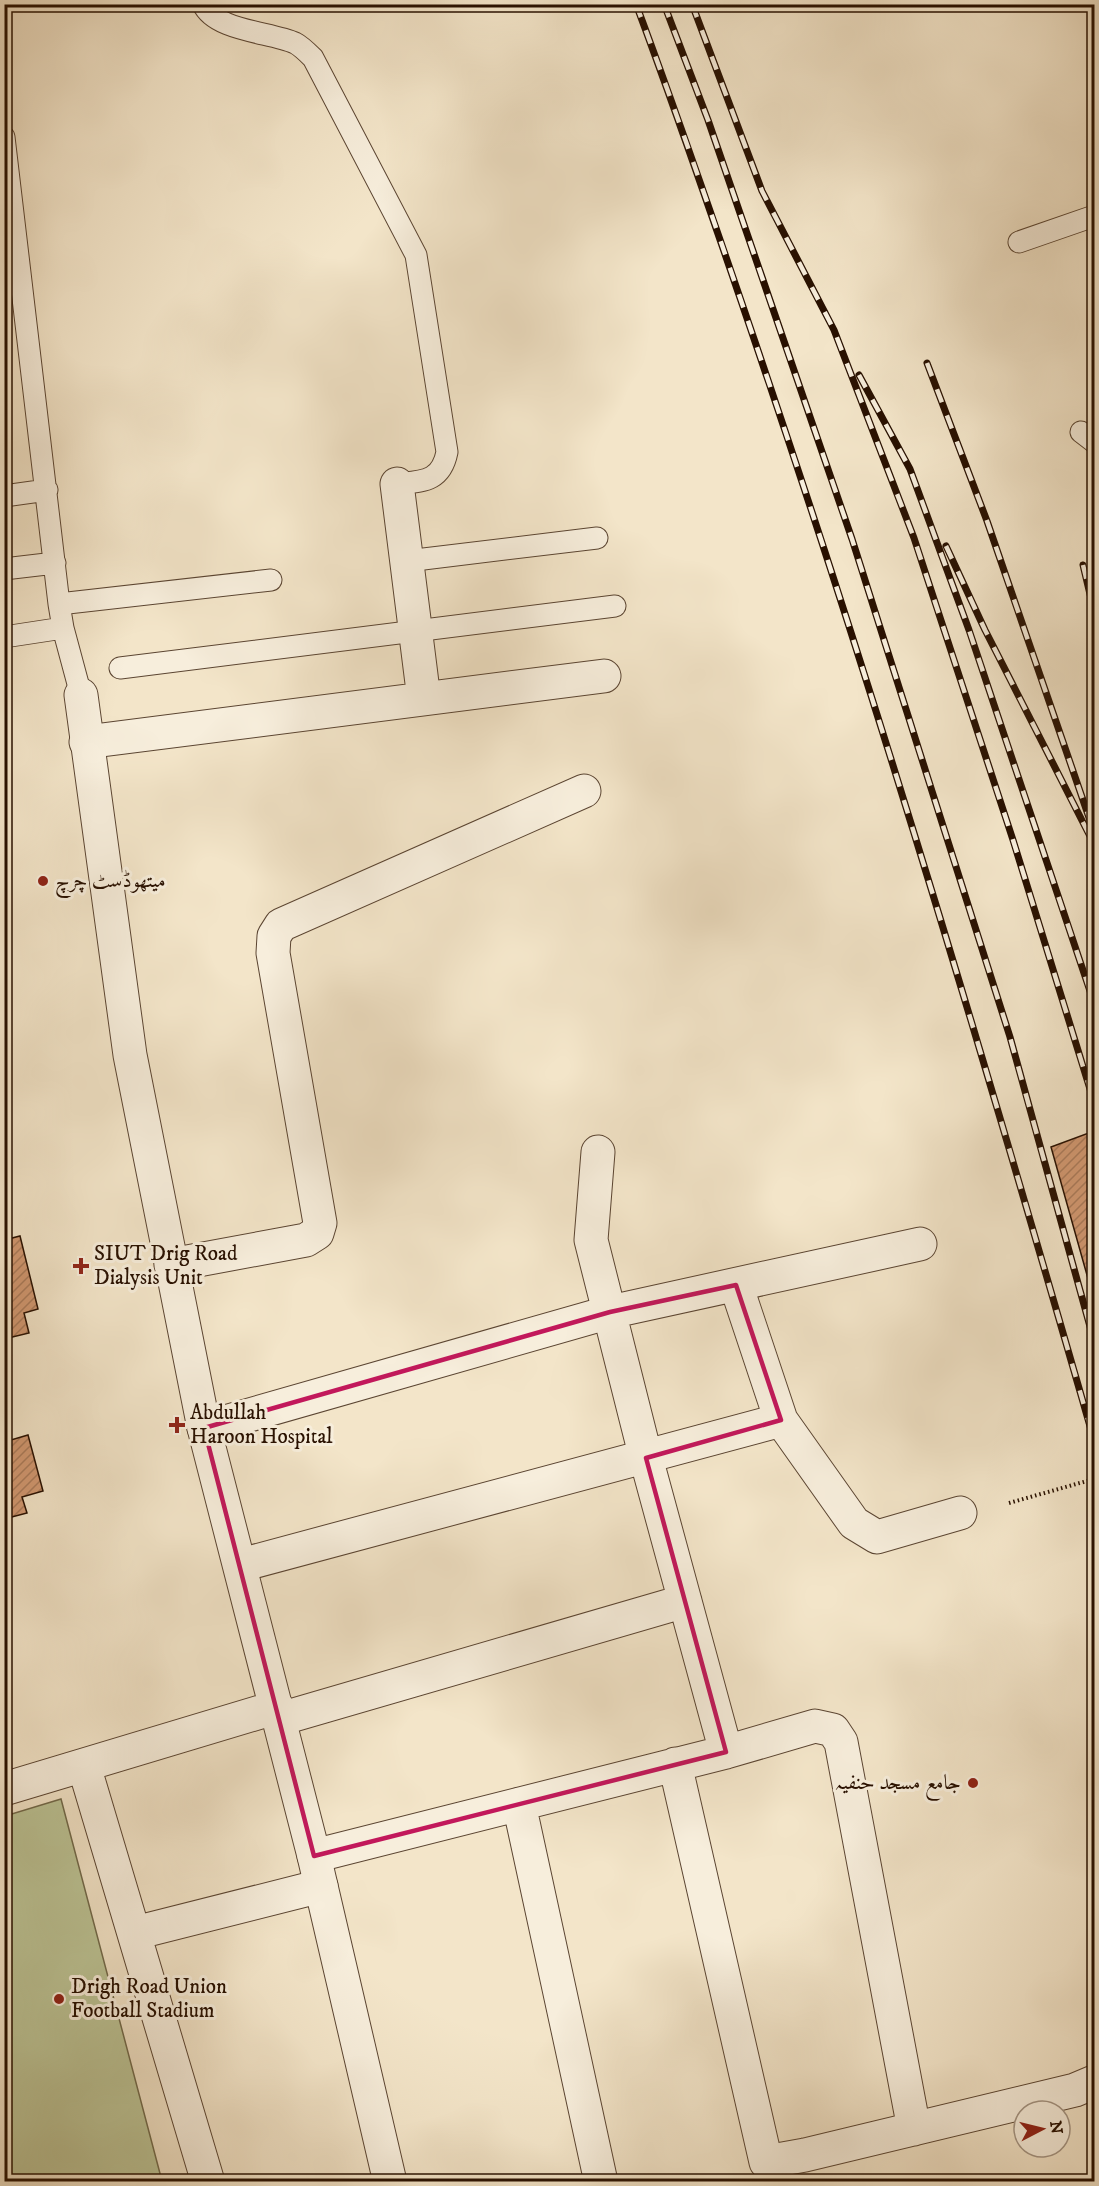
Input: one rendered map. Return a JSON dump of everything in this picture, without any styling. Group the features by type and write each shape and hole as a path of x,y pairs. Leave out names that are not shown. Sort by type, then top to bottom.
{"street":[{"path":"397,484 424,699"},
{"path":"86,742 604,676"},
{"path":"81,695 130,1055 204,1428 318,1871 390,2181"},
{"path":"171,1265 306,1240 317,1233 320,1223 273,953 274,936 281,925 584,791"},
{"path":"598,1152 591,1240 646,1458 726,1752"},
{"path":"204,1428 610,1312 920,1244"},
{"path":"736,1285 781,1420 854,1523 877,1536 960,1513"},
{"path":"241,1565 781,1420"},
{"path":"4,1789 685,1601"},
{"path":"135,1933 519,1804 726,1752 815,1726 833,1730 841,1743 914,2129"},
{"path":"675,1764 766,2162 808,2168 914,2129 1076,2090 1095,2082"},
{"path":"84,1766 208,2181"},
{"path":"519,1804 601,2181"}],"lane":[{"path":"203,4 205,9 225,24 295,43 313,58 416,255 447,452 444,465 436,475 426,480 397,484"},
{"path":"4,137 59,604 81,695"},
{"path":"1019,242 1095,216"},
{"path":"4,496 47,490"},
{"path":"407,561 597,538"},
{"path":"4,569 55,563"},
{"path":"59,604 271,580"},
{"path":"120,668 615,606"},
{"path":"4,636 63,628"}],"path":[{"path":"1009,1503 1095,1479"}],"highlighted area":[{"path":"736,1285 781,1420 646,1458 726,1752 314,1856 204,1428 610,1312"}],"green space":[{"name":"Drigh Road Union Football Stadium","path":"61,1799 162,2181 5,2181 5,1816"}],"building":[{"path":"1094,1131 1094,1300 1051,1147"},
{"path":"20,1236 38,1309 24,1313 29,1333 4,1339 4,1240"},
{"path":"28,1435 43,1491 22,1497 27,1513 4,1519 4,1442"}],"railway":[{"path":"636,4 737,288 813,514 897,777 1094,1440"},
{"path":"664,4 708,120 852,539 1010,1037 1094,1341"},
{"path":"692,4 762,191 834,330 914,538 1013,840 1094,1102"},
{"path":"927,363 987,521 1094,832"},
{"path":"859,375 910,469 969,630 1094,1003"},
{"path":"946,546 985,630 1094,844"},
{"path":"1083,565 1094,611"}],"place":[{"name":"میتھوڈسٹ چرچ","path":"43,881"},
{"name":"SIUT Drig Road Dialysis Unit","path":"81,1266"},
{"name":"Abdullah Haroon Hospital","path":"177,1425"},
{"name":"جامع مسجد حنفیہ","path":"973,1783"},
{"name":"Drigh Road Union Football Stadium","path":"59,1999"}]}
